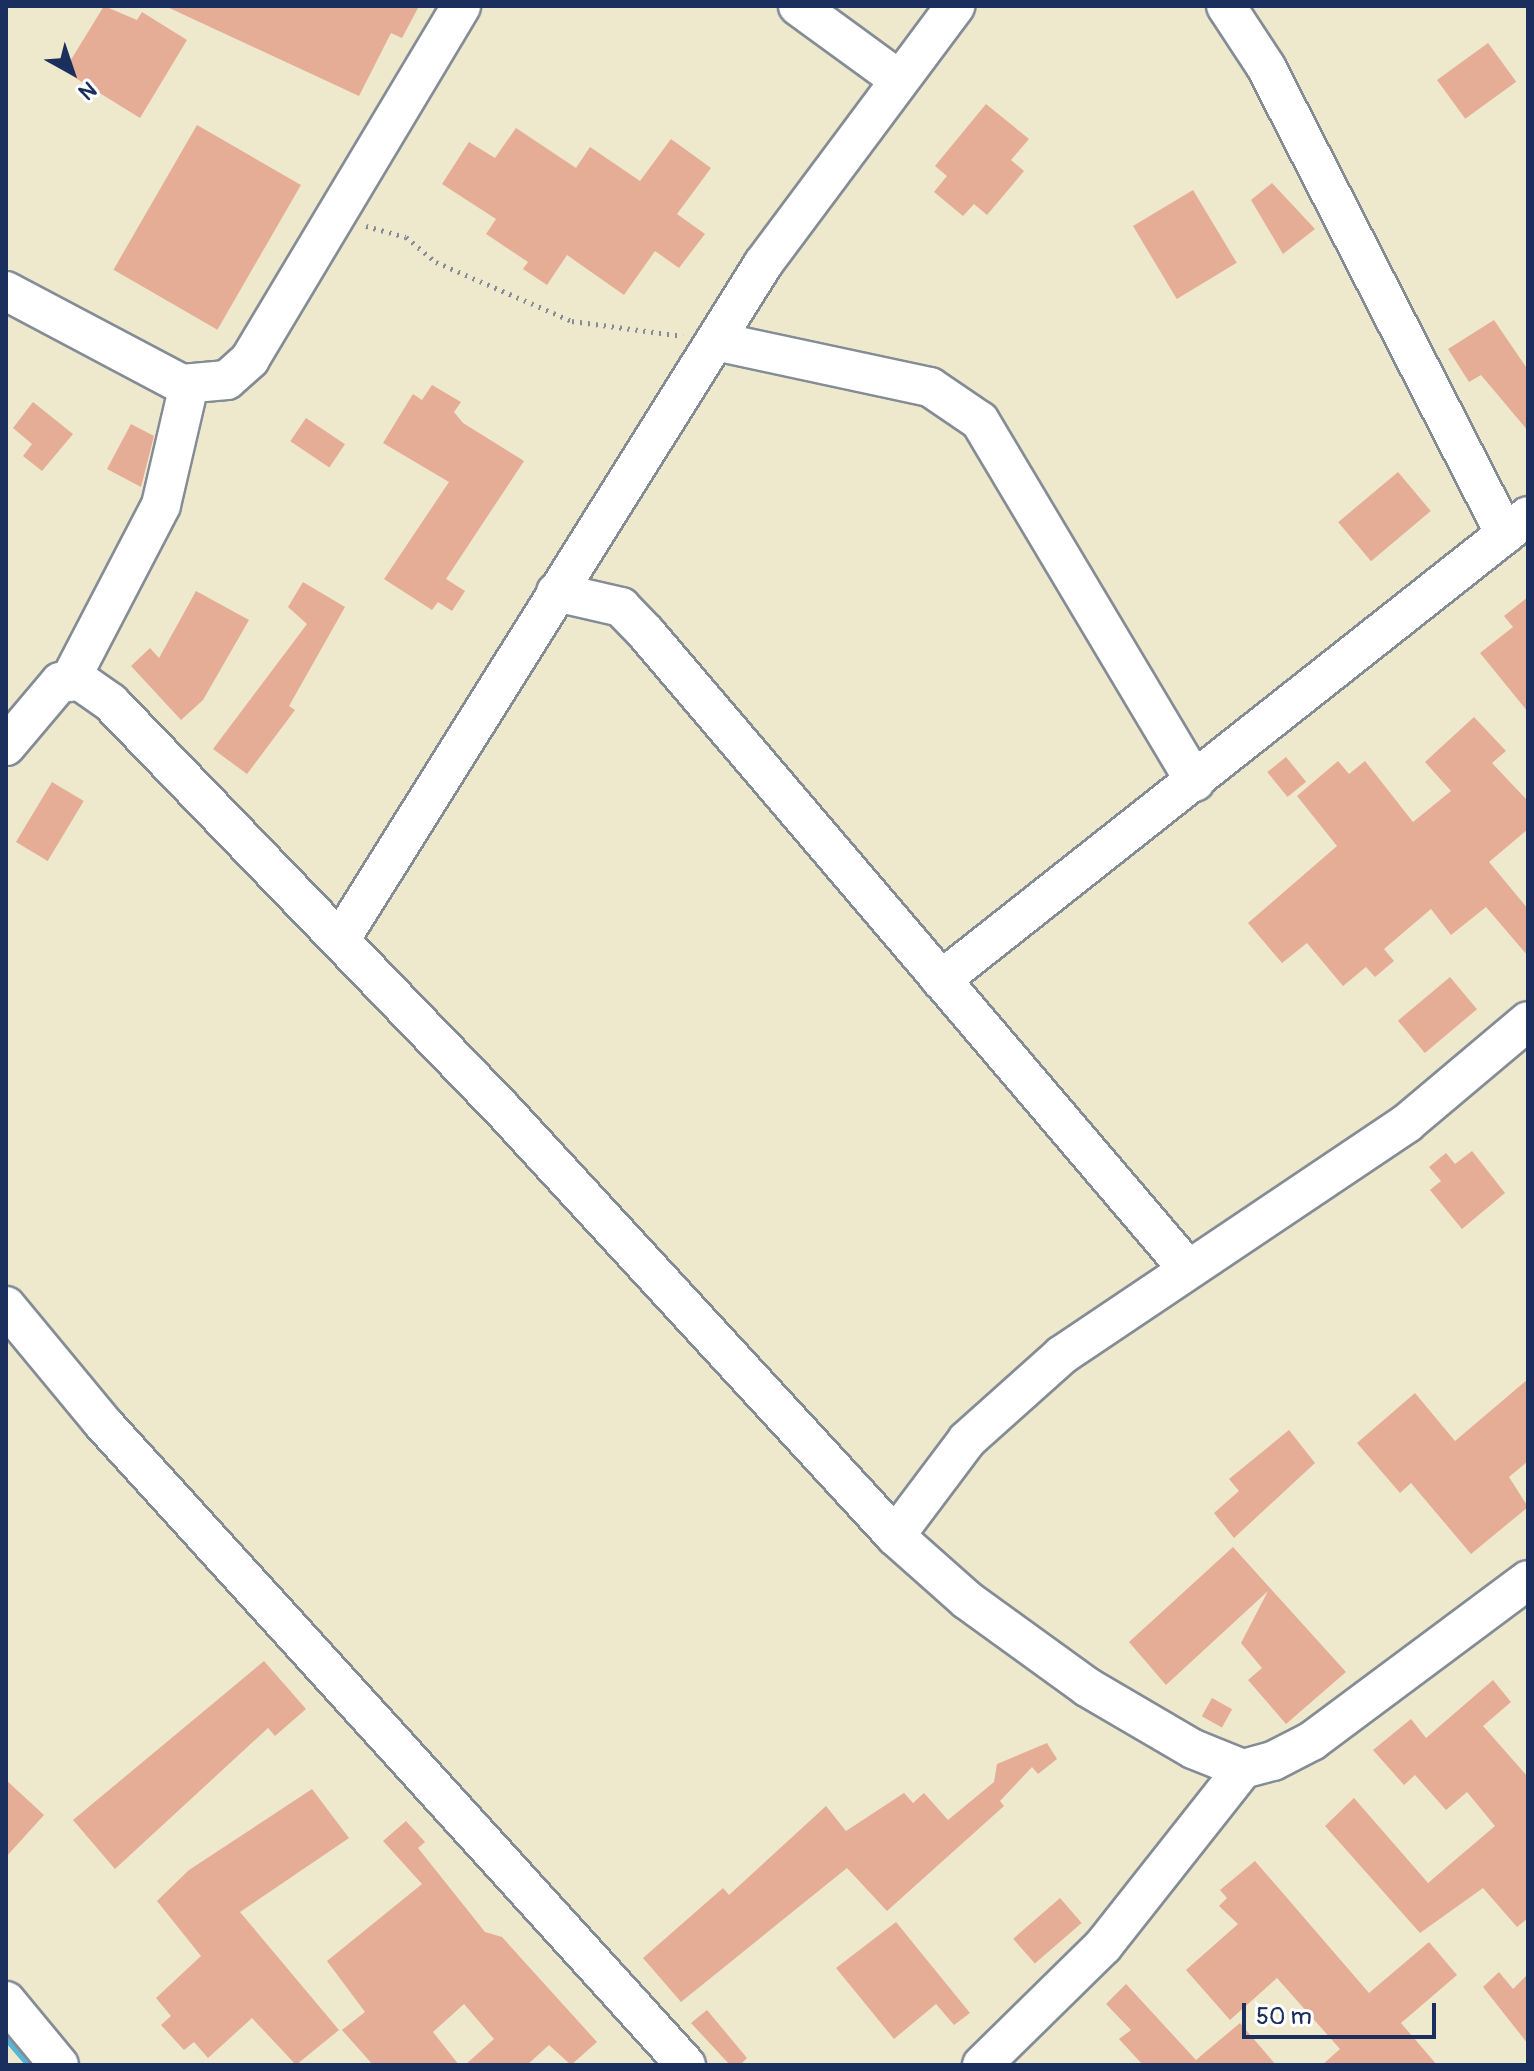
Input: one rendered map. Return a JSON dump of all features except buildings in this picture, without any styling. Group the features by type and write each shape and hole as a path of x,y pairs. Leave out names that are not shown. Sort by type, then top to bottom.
{"street":[{"path":"6,291 189,385 227,380 250,359 461,6"},
{"path":"798,6 898,79"},
{"path":"340,940 715,341 898,79 955,6"},
{"path":"941,980 1517,525 1266,67 1226,6"},
{"path":"715,341 930,387 980,421 1195,782"},
{"path":"6,746 43,694 69,682 161,505 189,385"},
{"path":"556,592 621,607 1187,1268"},
{"path":"69,682 111,703 340,940 895,1536 967,1600 1087,1687 1193,1749 1243,1769"},
{"path":"895,1536 967,1440 1062,1355 1187,1268 1407,1123 1528,1021"},
{"path":"6,1306 111,1433 686,2065"},
{"path":"982,2065 1103,1946 1243,1769 1312,1741 1519,1601"},
{"path":"6,2001 59,2065"}],"path":[{"path":"329,228 367,226 406,237 436,262 572,321 715,341"}],"waterway":[{"path":"6,2037 30,2065"}]}
